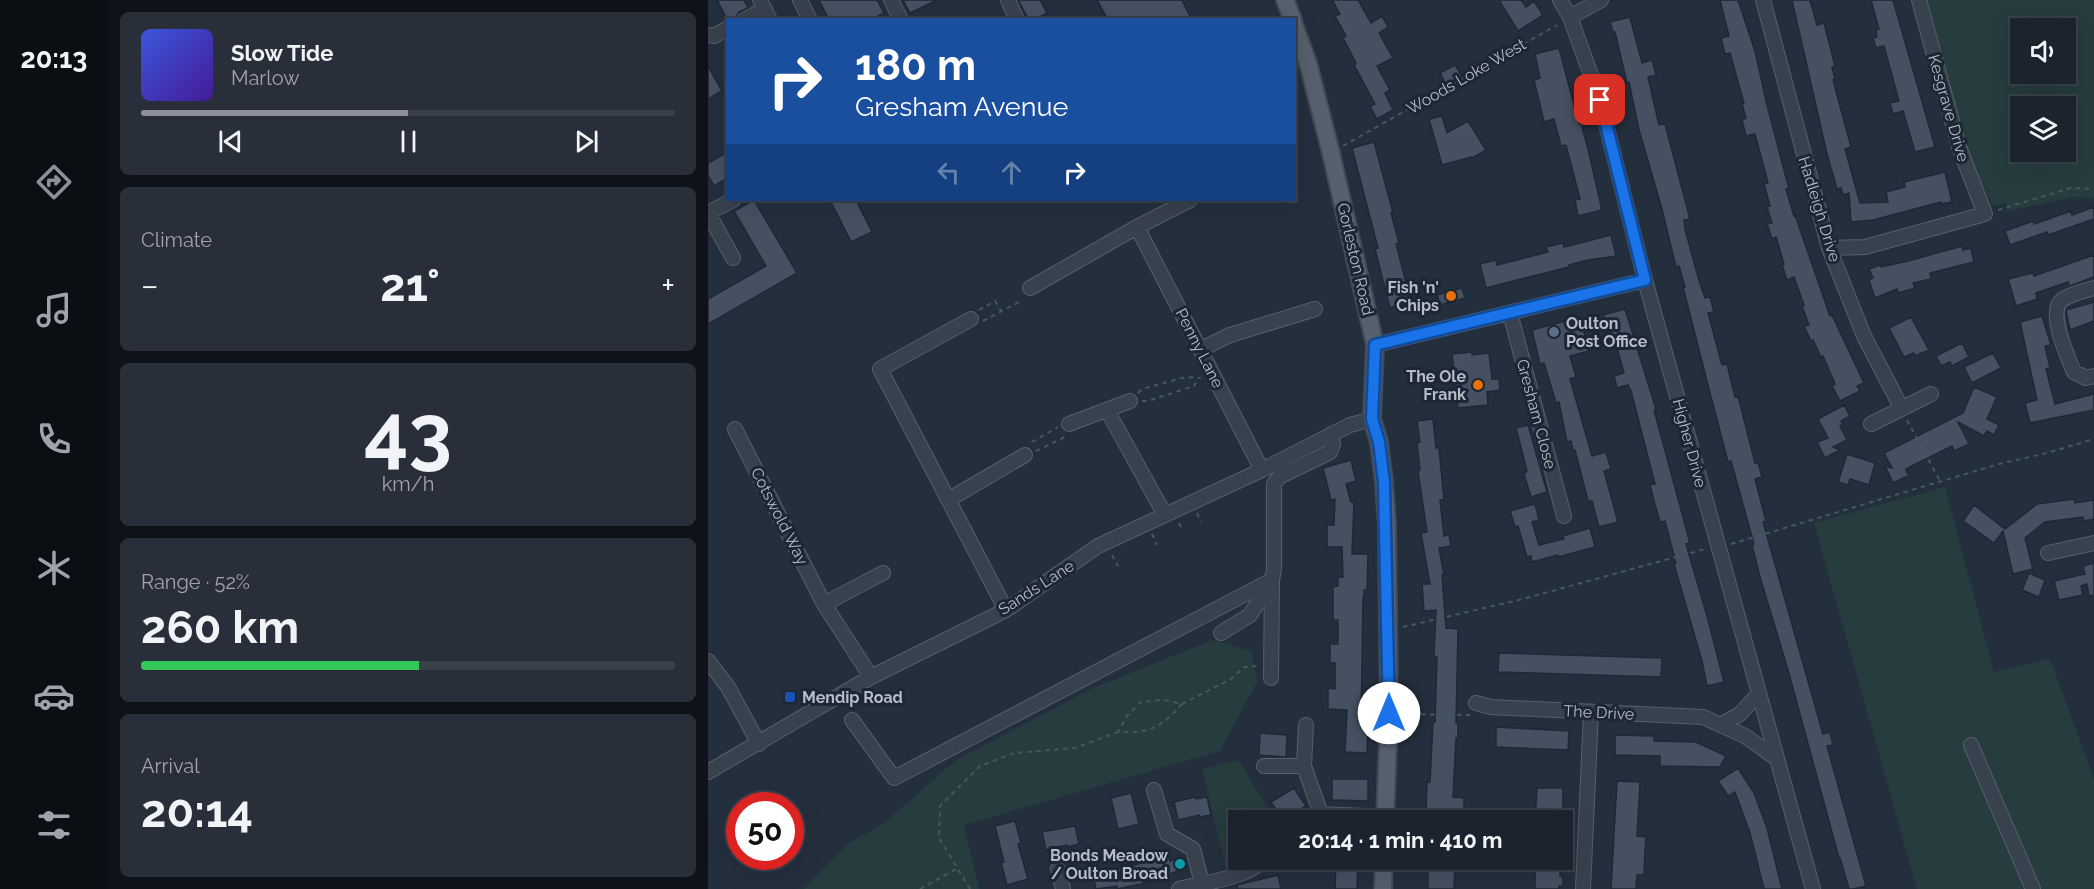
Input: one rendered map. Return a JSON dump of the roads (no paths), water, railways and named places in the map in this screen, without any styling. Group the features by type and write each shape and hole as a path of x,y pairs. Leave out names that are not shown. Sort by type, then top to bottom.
{"main road":[{"path":"1285,0 1292,18"},
{"name":"Gorleston Road","path":"1296,30 1308,63 1331,153 1375,345 1372,419 1379,442 1384,482 1388,627 1389,713 1385,810"},
{"path":"1383,889 1384,870"}],"street":[{"path":"800,0 809,18"},
{"path":"891,0 900,18"},
{"path":"1008,0 1016,18"},
{"name":"Higher Drive","path":"1560,0 1570,17 1600,100 1645,280 1813,889"},
{"path":"1570,17 1601,0"},
{"name":"Hadleigh Drive","path":"1763,0 1829,248 1864,336 1902,409"},
{"name":"Kesgrave Drive","path":"1829,248 1865,247 1991,212 1959,147 1919,0"},
{"path":"748,18 765,9"},
{"path":"708,35 714,36 726,29"},
{"path":"731,201 708,213 733,258"},
{"path":"1030,288 1137,227 1188,201"},
{"name":"Penny Lane","path":"1137,227 1262,470"},
{"path":"1375,345 1645,280"},
{"path":"2094,288 2063,299 2057,306 2055,315 2071,376 2086,378 2094,376"},
{"path":"1201,349 1230,335 1315,309"},
{"name":"Gresham Close","path":"1510,312 1564,516"},
{"path":"971,319 880,369 1006,610"},
{"path":"1871,424 1931,394"},
{"path":"1069,424 1130,401"},
{"path":"1107,410 1165,515"},
{"name":"Sands Lane","path":"708,772 871,677 1006,610 1098,546 1262,470 1350,425 1372,419"},
{"name":"Cotswold Way","path":"735,429 824,604 871,677"},
{"path":"1271,672 1274,484 1279,477 1330,452 1333,444 1331,434"},
{"path":"948,500 1025,455"},
{"path":"2048,553 2094,543"},
{"path":"824,604 883,573"},
{"path":"1221,633 1250,615 1272,586"},
{"path":"852,720 894,778 1272,586"},
{"path":"708,662 728,687 759,744"},
{"path":"1722,724 1740,714 1759,693"},
{"name":"The Drive","path":"1476,703 1491,707 1703,717 1745,736 1777,759"},
{"path":"1583,889 1591,712"},
{"path":"1306,725 1304,766 1314,810"},
{"path":"1971,745 2033,889"},
{"path":"1264,766 1304,766"},
{"path":"1154,790 1167,834 1193,849 1202,883"},
{"path":"1058,869 1063,889"},
{"path":"1179,889 1248,870"}],"place":[{"name":"Fish 'n' Chips","path":"1451,296"},
{"name":"Oulton Post Office","path":"1554,332"},
{"name":"The Ole Frank","path":"1478,385"},
{"name":"Mendip Road","path":"790,697"},
{"name":"Bonds Meadow / Oulton Broad","path":"1180,864"}]}
